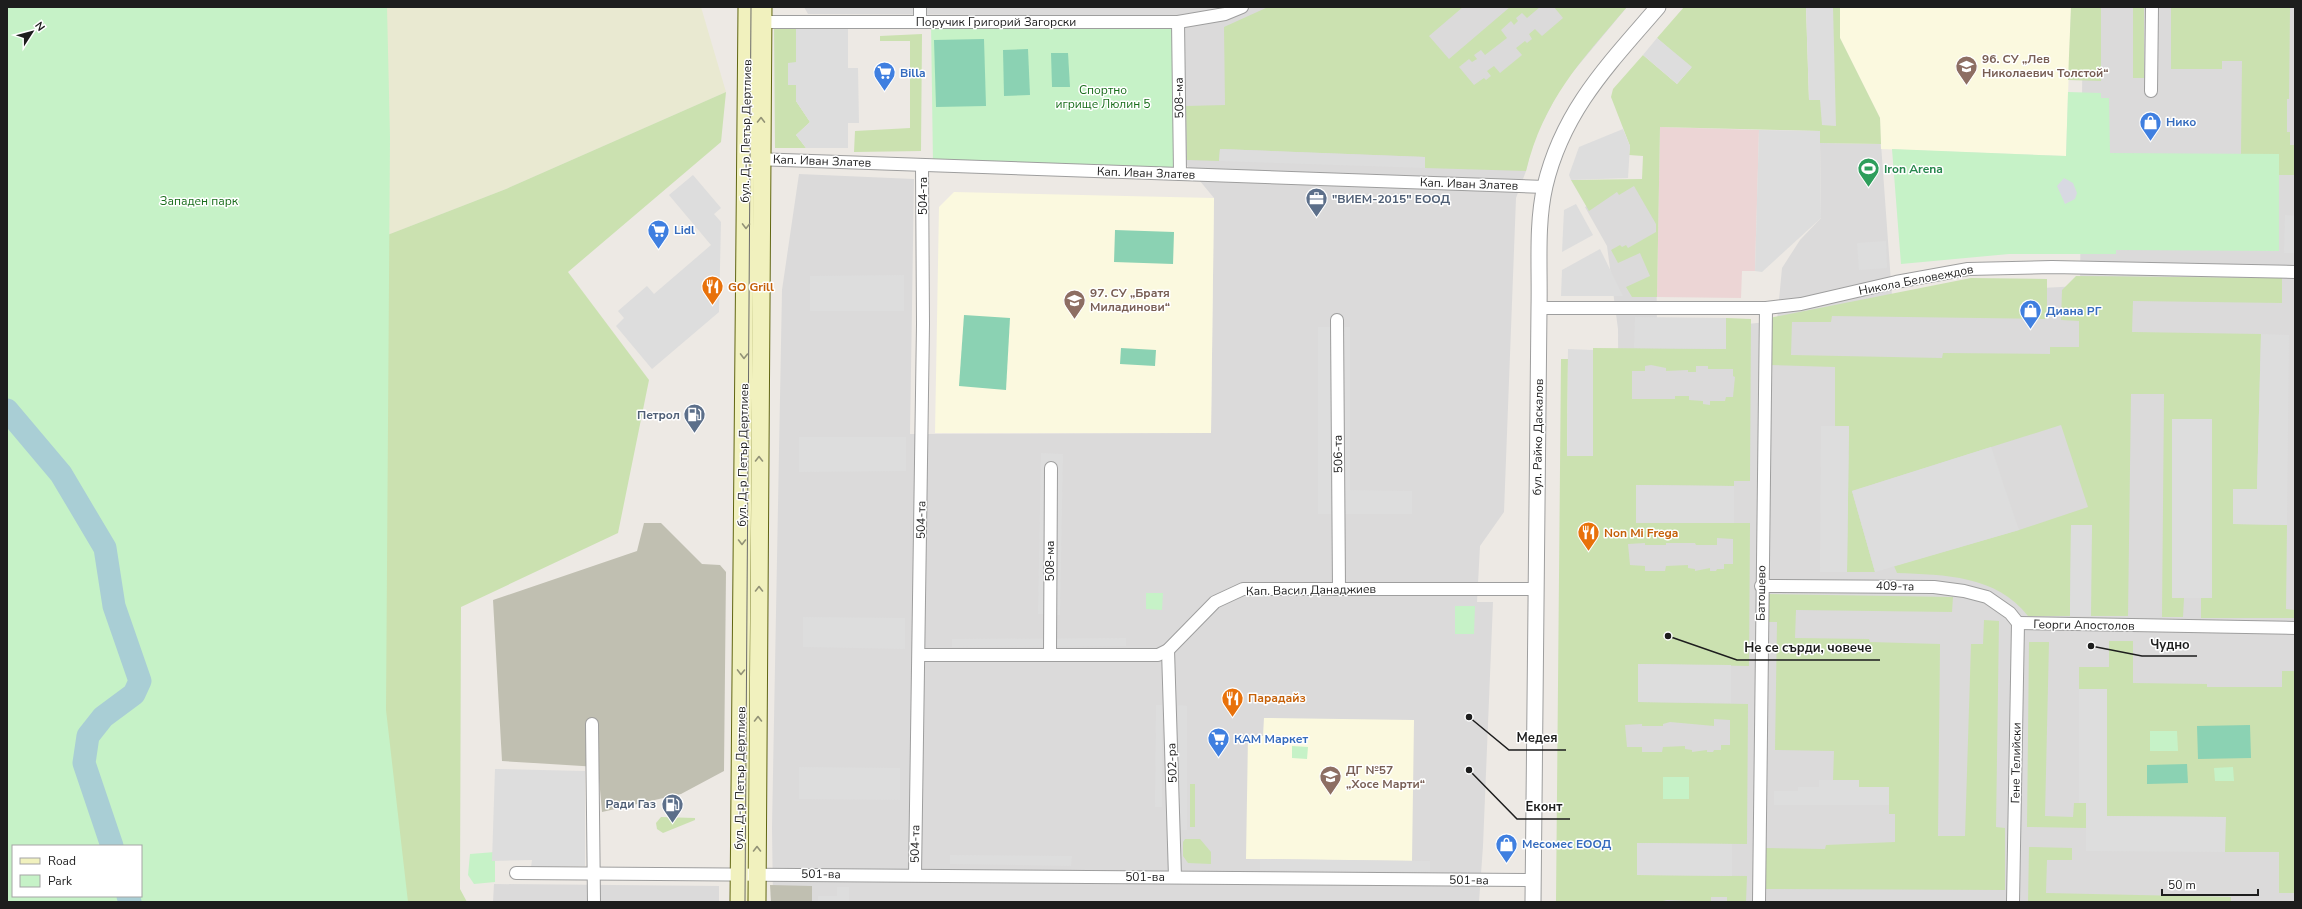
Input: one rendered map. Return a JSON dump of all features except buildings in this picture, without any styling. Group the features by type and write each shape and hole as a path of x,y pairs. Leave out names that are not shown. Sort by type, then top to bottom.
{"main road":[{"name":"бул. Д-р Петър Дертлиев","path":"755,14 754,159 757,902"},
{"name":"бул. Д-р Петър Дертлиев","path":"739,902 754,159"}],"street":[{"path":"920,7 920,22"},
{"name":"Поручик Григорий Загорски","path":"755,14 920,22 1178,22 1225,14 1242,7"},
{"name":"бул. Райко Даскалов","path":"1533,902 1539,308 1541,226 1545,187 1556,150 1582,98 1658,7"},
{"path":"2151,91 2152,7"},
{"name":"508-ма","path":"1178,22 1180,174"},
{"name":"Кап. Иван Златев","path":"754,159 1545,187"},
{"name":"504-та","path":"915,875 923,324 922,165"},
{"name":"Никола Беловеждов","path":"1539,308 1766,308 1801,304 1896,282 1968,269 2052,267 2295,272"},
{"name":"Батошево","path":"1758,902 1761,586 1766,308"},
{"name":"506-та","path":"1337,320 1339,589"},
{"name":"508-ма","path":"1050,654 1051,468"},
{"name":"409-та","path":"1761,586 1934,587 1964,591 1987,597 2010,614 2018,624"},
{"name":"Кап. Васил Данаджиев","path":"1168,650 1215,602 1243,589 1536,589"},
{"name":"Георги Апостолов","path":"2018,624 2295,628"},
{"name":"Гене Телийски","path":"2013,902 2018,624"},
{"path":"918,655 1158,655 1168,650"},
{"name":"502-ра","path":"1168,650 1175,877"},
{"path":"592,724 594,902"},
{"name":"501-ва","path":"516,873 757,873 1533,880"}],"shaded area":[{"path":"804,7 1627,7 1562,85 1533,141 1526,171 1516,198 1504,512 1480,546 1477,602 1493,602 1483,846 1479,902 773,902 772,828 782,290 799,174 914,179 910,434 1211,433 1214,198 1185,163 1184,16 808,14"},
{"path":"1806,7 1833,7 1836,126 1822,125 1820,100 1809,100"},
{"name":"96. СУ „Лев Николаевич Толстой“","path":"1840,7 2071,7 2066,156 1881,149 1880,118 1840,38"},
{"path":"2083,7 2295,7 2295,902 1621,902 1618,329 1607,246 1585,207 1638,182 1656,222 1657,333 1777,321 1782,268 1800,240 1821,218 1820,143 1881,144 1892,296 2080,286"},
{"path":"796,28 848,28 848,68 858,68 859,123 848,123 848,148 806,148 796,135 810,122 796,101 796,85 788,85 788,63 796,62"},
{"path":"1657,38 1692,67 1677,84 1643,55"},
{"path":"1660,127 1759,130 1755,271 1742,271 1741,298 1657,297"},
{"path":"1623,129 1630,146 1628,178 1571,180 1569,175 1579,147"},
{"path":"1759,130 1820,131 1821,218 1762,272 1755,271"},
{"path":"1220,149 1425,157 1425,168 1219,161"},
{"path":"693,175 721,208 714,214 721,222 719,312 652,369 616,326 624,318 618,311 647,286 654,294 711,245 669,195"},
{"path":"2064,178 2073,183 2077,193 2075,199 2065,204 2057,186"},
{"name":"97. СУ „Братя Миладинови“","path":"954,192 1214,198 1211,433 935,433 939,207"},
{"path":"1576,204 1593,235 1562,252 1564,210"},
{"path":"2285,215 2295,216 2295,253 2284,253"},
{"path":"1886,241 1887,268 1859,270 1857,243"},
{"path":"1600,249 1623,296 1561,296 1562,270"},
{"path":"904,275 904,311 810,311 810,276"},
{"path":"1635,317 1726,318 1726,349 1634,348"},
{"path":"1318,327 1350,327 1350,490 1412,491 1412,514 1318,514"},
{"path":"2261,334 2289,335 2287,525 2233,524 2233,489 2257,489"},
{"path":"1568,349 1593,350 1593,456 1567,456"},
{"path":"2172,419 2212,419 2212,598 2172,598"},
{"path":"1821,426 1849,426 1847,572 1820,572"},
{"path":"799,437 906,437 906,471 799,472"},
{"path":"1991,447 2019,530 1875,572 1852,491"},
{"path":"1041,453 1063,454 1060,615 1038,614"},
{"path":"1636,485 1734,486 1734,523 1636,523"},
{"path":"644,523 661,523 702,564 720,565 726,572 724,771 681,794 602,812 598,767 502,761 493,600 637,551"},
{"path":"2071,525 2092,525 2091,616 2070,616"},
{"path":"803,617 905,618 905,649 803,647"},
{"path":"1126,638 1126,646 952,647 952,639"},
{"path":"1638,664 1731,665 1731,703 1638,702"},
{"path":"2079,689 2107,689 2107,816 2226,817 2225,852 2086,851 2086,803 2079,803"},
{"path":"1156,705 1162,705 1162,807 1155,807"},
{"path":"1178,705 1187,706 1187,830 1178,830"},
{"name":"ДГ №57 „Хосе Марти“","path":"1264,718 1414,720 1412,861 1246,859 1248,736 1263,736"},
{"path":"799,767 900,768 900,800 799,799"},
{"path":"495,769 585,771 585,866 531,867 532,860 492,861"},
{"path":"1819,780 1859,780 1859,787 1889,787 1889,805 1774,805 1774,791 1798,791 1798,787 1819,787"},
{"path":"1637,843 1732,844 1732,876 1637,875"},
{"path":"950,855 1072,856 1071,866 950,864"},
{"path":"1260,859 1430,861 1430,872 1260,870"},
{"path":"494,884 719,886 719,902 493,902"},
{"path":"770,885 812,886 812,902 771,902"},
{"path":"837,887 849,887 849,902 818,902 818,896 837,896"}],"green space":[{"name":"Западен парк","path":"7,7 328,258 506,189 726,92 721,142 568,272 649,380 618,533 461,607 460,889 467,902 42,902 142,897 141,845"},
{"name":"Западен парк","path":"7,7 387,7 390,137 386,710 408,902 7,902"},
{"path":"36,7 701,7 726,92 506,189 328,258"},
{"path":"1268,7 1463,7 1429,36 1449,59 1510,7 1540,7 1527,18 1522,13 1516,18 1518,21 1514,25 1511,21 1501,30 1507,38 1485,55 1481,50 1474,55 1477,59 1472,62 1469,59 1459,67 1474,85 1484,78 1486,80 1491,76 1487,71 1494,66 1500,73 1522,55 1516,48 1525,41 1527,43 1532,39 1529,34 1535,29 1542,36 1563,18 1554,7 1627,7 1579,64 1553,102 1534,146 1526,171 1425,168 1425,157 1220,149 1219,161 1187,160 1186,106 1225,105 1224,27"},
{"path":"1684,7 1806,7 1809,100 1820,99 1833,37 1833,7 1840,7 1840,38 1880,118 1881,144 1820,143 1819,131 1660,127 1657,297 1632,297 1626,287 1650,276 1640,253 1618,263 1611,250 1620,245 1622,247 1626,245 1628,248 1656,232 1656,224 1634,186 1619,195 1617,192 1589,211 1571,180 1642,179 1643,156 1629,155 1630,146 1611,97 1613,89 1643,55 1677,84 1691,68 1657,38"},
{"path":"2071,7 2101,7 2101,81 2068,80"},
{"path":"2133,7 2144,7 2144,78 2133,78"},
{"path":"2171,7 2290,7 2289,99 2287,99 2287,132 2290,132 2290,145 2295,145 2295,175 2279,175 2279,154 2241,154 2242,61 2222,61 2222,69 2171,69"},
{"name":"Спортно игрище Люлин 5","path":"931,22 1178,22 1180,174 933,165"},
{"path":"774,28 796,28 796,63 788,63 788,84 796,85 796,101 810,122 796,135 806,148 775,148"},
{"path":"922,34 921,151 854,152 855,131 910,128 910,41 880,41 880,36"},
{"path":"984,39 986,106 936,107 934,40"},
{"path":"1028,49 1030,95 1004,96 1003,50"},
{"path":"1051,53 1068,53 1070,87 1052,87"},
{"path":"2068,92 2101,93 2101,98 2109,98 2110,153 2279,154 2279,251 2116,250 2116,254 2009,254 1901,264 1892,149 2066,156"},
{"path":"1115,230 1174,232 1173,264 1114,262"},
{"path":"2076,276 2282,278 2282,303 2133,301 2132,332 2261,334 2257,489 2234,524 2287,525 2286,609 2295,610 2295,618 2201,618 2201,598 2212,598 2212,419 2172,419 2172,598 2184,598 2183,617 2162,617 2164,394 2131,394 2128,616 2091,616 2091,525 2071,525 2070,616 2028,616 2015,602 2001,592 1985,585 1951,577 1897,573 1894,566 2019,530 2088,507 2061,425 1852,491 1875,572 1847,572 1849,426 1835,426 1835,367 1769,365 1769,318 1971,278 2047,279 2047,319 1832,316 1831,322 1792,322 1791,355 1942,358 1943,353 2050,354 2050,347 2079,347 2079,321 2061,320 2062,290"},
{"path":"964,315 1010,318 1006,390 959,386"},
{"path":"1726,318 1751,319 1750,481 1734,481 1734,486 1636,485 1636,523 1750,523 1749,666 1639,664 1638,702 1748,704 1747,844 1637,843 1637,875 1747,876 1746,902 1727,902 1727,897 1711,897 1711,902 1667,900 1659,902 1556,902 1561,359 1568,359 1567,456 1593,456 1593,348 1726,349","holes":["1651,365 1666,368 1666,371 1688,370 1688,372 1696,372 1696,366 1708,366 1708,369 1733,369 1733,376 1735,377 1733,397 1726,397 1725,401 1710,401 1710,405 1703,404 1703,401 1689,400 1689,396 1675,396 1675,399 1632,399 1632,371 1645,371 1645,366","1717,538 1733,539 1733,564 1724,564 1724,569 1717,569 1716,571 1710,571 1710,568 1695,571 1695,569 1688,568 1688,565 1666,566 1665,571 1645,571 1645,566 1630,565 1628,544 1645,543 1645,545 1666,545 1666,543 1695,543 1696,545 1717,545","1714,719 1730,720 1730,745 1721,745 1721,750 1714,750 1713,752 1707,752 1707,750 1692,752 1692,750 1685,749 1685,746 1663,747 1662,752 1642,752 1642,747 1627,747 1625,725 1642,724 1642,726 1663,726 1663,724 1670,722 1714,726"]},
{"path":"1121,348 1156,350 1155,366 1120,364"},
{"path":"1146,593 1163,593 1162,610 1146,609"},
{"path":"1765,594 1953,597 1952,612 1796,610 1795,638 1869,639 1870,642 1940,644 1938,836 1965,836 1971,644 1983,644 1984,620 1999,621 1996,827 2005,828 2005,890 1766,889 1766,848 1825,849 1826,845 1895,842 1895,814 1889,814 1889,787 1859,787 1858,780 1833,780 1834,751 1775,750 1777,622 1765,622"},
{"path":"1455,606 1475,606 1474,634 1455,634"},
{"path":"2109,641 2133,641 2133,683 2207,684 2207,687 2282,687 2282,671 2295,671 2295,893 2279,893 2279,852 2225,852 2225,817 2107,816 2107,689 2079,689 2079,667 2109,667"},
{"path":"2029,642 2049,642 2045,816 2073,817 2074,803 2086,803 2086,828 2027,827"},
{"path":"2250,725 2251,758 2198,759 2197,726"},
{"path":"2150,731 2177,731 2178,751 2150,751"},
{"path":"1292,746 1308,747 1307,759 1292,758"},
{"path":"2187,764 2188,783 2147,784 2147,765"},
{"path":"2233,767 2234,781 2215,781 2214,768"},
{"path":"1663,777 1689,777 1689,799 1663,799"},
{"path":"1190,784 1195,784 1195,827 1190,827"},
{"path":"661,817 695,818 695,820 663,833 657,829 656,823"},
{"path":"1185,839 1200,839 1211,852 1211,864 1188,863 1183,856 1183,842"},
{"path":"2029,847 2072,848 2072,860 2047,860 2046,893 2231,897 2231,902 2028,902"},
{"path":"495,852 495,882 474,884 468,875 470,854"}],"waterway":[{"path":"7,410 61,474 105,548 114,606 140,681 134,694 103,717 88,736 84,763 112,845"},
{"path":"128,897 130,902"}],"tram line":[{"path":"745,902 751,7"}],"place":[{"name":"96. СУ „Лев Николаевич Толстой“","path":"1966,86"},
{"name":"Billa","path":"885,92"},
{"name":"Нико","path":"2150,142"},
{"name":"Iron Arena","path":"1869,188"},
{"name":"\"ВИЕМ-2015\" ЕООД","path":"1317,218"},
{"name":"Lidl","path":"658,250"},
{"name":"GO Grill","path":"712,306"},
{"name":"97. СУ „Братя Миладинови“","path":"1075,320"},
{"name":"Диана РГ","path":"2031,330"},
{"name":"Петрол","path":"695,434"},
{"name":"Non Mi Frega","path":"1588,552"},
{"name":"Не се сърди, човече","path":"1668,636"},
{"name":"Чудно","path":"2091,646"},
{"name":"Медея","path":"1469,717"},
{"name":"Парадайз","path":"1232,718"},
{"name":"КАМ Маркет","path":"1218,758"},
{"name":"Еконт","path":"1469,770"},
{"name":"ДГ №57 „Хосе Марти“","path":"1330,796"},
{"name":"Ради Газ","path":"672,824"},
{"name":"Месомес ЕООД","path":"1506,864"}]}
